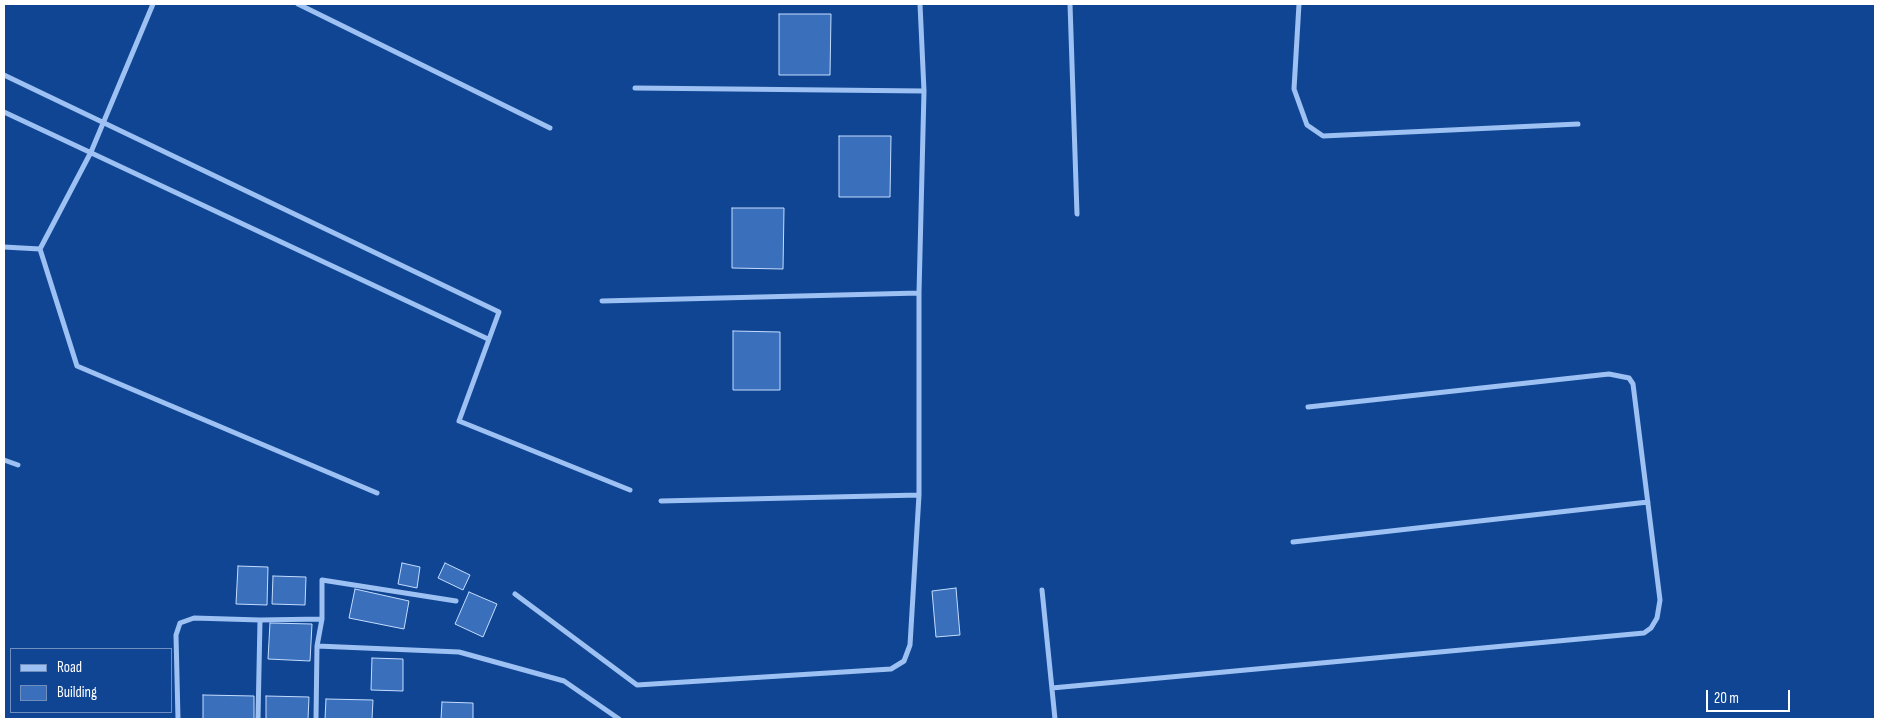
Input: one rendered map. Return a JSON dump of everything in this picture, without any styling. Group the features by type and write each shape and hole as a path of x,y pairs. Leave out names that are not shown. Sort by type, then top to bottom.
{"street":[{"path":"153,4 91,152 40,250 77,366 376,493"},
{"path":"298,4 550,128"},
{"path":"516,594 637,685 891,669 904,660 910,644 919,496 919,294 924,91 920,4"},
{"path":"1070,4 1077,214"},
{"path":"1299,4 1294,89 1307,125 1323,136 1578,124"},
{"path":"4,75 499,312 460,420 630,490"},
{"path":"635,88 924,91"},
{"path":"4,112 488,339"},
{"path":"4,247 40,250"},
{"path":"602,301 919,294"},
{"path":"1052,688 1644,633 1651,628 1657,618 1660,600 1634,384 1629,378 1620,375 1599,375 1308,407"},
{"path":"4,460 18,465"},
{"path":"661,501 919,496"},
{"path":"1293,542 1648,502"},
{"path":"316,719 318,646 322,619 322,580 456,601"},
{"path":"1042,590 1055,719"},
{"path":"178,719 176,635 180,623 194,618 322,619"},
{"path":"258,719 260,620"},
{"path":"318,646 459,652 564,681 619,719"}],"building":[{"path":"779,14 831,14 830,75 779,75"},
{"path":"839,136 891,136 890,197 839,197"},
{"path":"732,208 784,208 783,269 732,268"},
{"path":"733,331 780,332 780,390 733,390"},
{"path":"402,563 420,567 417,588 398,584"},
{"path":"445,563 470,575 463,590 438,578"},
{"path":"238,566 268,567 267,605 236,604"},
{"path":"273,576 306,577 305,605 272,604"},
{"path":"956,588 960,635 936,637 932,591"},
{"path":"355,589 409,601 404,629 349,618"},
{"path":"469,592 497,604 483,637 455,624"},
{"path":"270,623 312,624 310,661 268,659"},
{"path":"372,658 403,659 403,691 371,690"},
{"path":"203,695 254,696 254,719 203,719"},
{"path":"266,696 309,697 308,719 266,719"},
{"path":"326,699 373,700 372,719 325,719"},
{"path":"442,702 473,703 473,719 441,719"}]}
